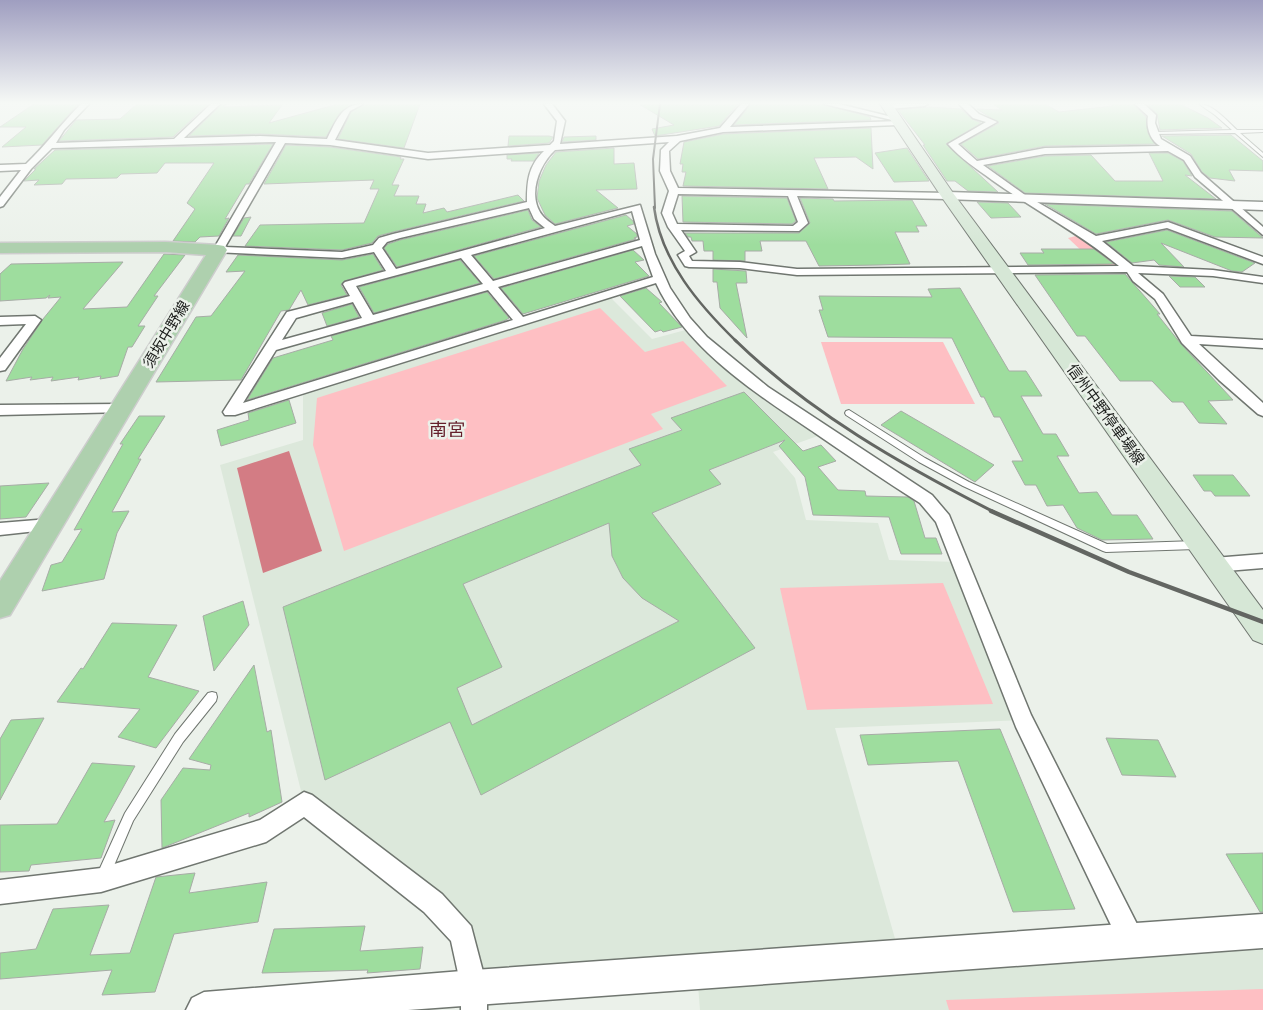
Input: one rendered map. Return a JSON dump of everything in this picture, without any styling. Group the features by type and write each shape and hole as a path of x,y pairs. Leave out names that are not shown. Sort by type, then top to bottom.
{"main road":[{"name":"信州中野停車場線","path":"917,151 1263,632"},
{"path":"0,248 166,247 218,250"},
{"name":"須坂中野線","path":"0,606 218,250"}],"street":[{"path":"0,204 28,167 45,151"},
{"path":"276,151 218,250 342,255 377,248 383,240 532,204"},
{"path":"394,151 428,156 489,151"},
{"path":"548,151 541,158 532,175 532,204 538,217 552,229"},
{"path":"665,151 665,171 674,191 667,213 673,227 691,252 683,254 689,264 740,265 797,272 1130,269 1213,273 1263,280"},
{"path":"960,151 975,164 1022,197 1094,240 1130,269 1137,279 1159,297 1187,340 1263,411"},
{"path":"975,164 1044,151"},
{"path":"1174,151 1186,158 1198,175 1263,232"},
{"path":"0,168 28,167"},
{"path":"674,191 1022,197 1263,206"},
{"path":"673,227 795,229 803,223 791,192"},
{"path":"369,319 349,284 636,207 645,242 660,278 670,299 693,328 730,364 794,412 926,499 943,519 1023,720 1131,938"},
{"path":"1094,240 1168,225 1263,261"},
{"path":"271,347 645,242"},
{"path":"377,248 393,273"},
{"path":"463,253 521,322"},
{"path":"356,298 291,316 230,412 660,278"},
{"path":"0,321 35,320 0,368"},
{"path":"1187,340 1263,344"},
{"path":"0,410 121,409"},
{"path":"0,529 49,525"},
{"path":"1214,565 1263,561"},
{"path":"0,892 101,880 266,830 304,804 433,903 462,935 474,999"},
{"path":"204,1010 474,999 1131,938 1263,931"}],"lane":[{"path":"849,412 922,460 966,484 1106,548 1199,545"},
{"path":"101,880 129,817 179,738 212,697"}],"shaded area":[{"path":"1084,234 1130,269 1100,268 1068,238"},
{"path":"608,295 652,339 693,328 826,433 773,452 795,478 806,520 878,523 889,560 958,562 1023,720 835,728 900,956 1263,931 1263,1010 700,1010 697,972 474,987 462,935 304,803 220,465 303,440 303,390"},
{"path":"600,308 645,352 683,341 727,386 651,414 663,429 344,551 313,445 317,398"},
{"path":"821,342 943,342 975,404 841,404"},
{"path":"289,451 322,551 263,573 237,468"},
{"path":"943,583 993,704 807,710 780,588"},
{"path":"1263,989 1263,1010 949,1010 946,1000"}],"building":[{"path":"54,151 269,151 225,219 229,218 219,236 200,237 195,242 173,241 195,209 187,203 214,163 165,163 157,173 121,174 117,178 66,179 62,184 34,185 39,180 24,181 36,169 34,169"},
{"path":"283,151 359,151 404,159 392,185 399,185 394,196 419,196 416,204 426,204 423,213 444,208 447,212 518,195 524,201 378,236 372,243 342,250 245,246 260,225 364,223 379,189 370,189 374,180 264,184"},
{"path":"614,151 614,164 634,163 637,189 596,190 618,208 555,224 545,215 537,198 539,181 546,165 556,152"},
{"path":"682,151 872,151 873,169 856,157 814,158 828,189 683,186 686,172 682,172 683,164 680,164"},
{"path":"909,151 929,181 894,182 875,153"},
{"path":"927,151 954,151 998,192 968,191 955,181 947,181"},
{"path":"969,151 1019,151 978,159"},
{"path":"1186,151 1251,151 1263,161 1263,171 1229,170 1235,181 1210,178 1202,172 1191,154"},
{"path":"539,153 534,161 511,161 512,159 507,159 507,155"},
{"path":"1149,153 1168,153 1183,161 1192,176 1185,175 1216,199 1025,193 988,166 1045,156 1091,155 1115,181 1163,181"},
{"path":"682,196 787,198 796,221 792,224 683,222"},
{"path":"800,198 833,199 834,201 912,200 927,226 916,226 919,232 895,232 910,264 879,265 819,266 806,241 760,241 762,251 745,251 745,261 713,260 713,251 704,251 703,241 692,241 691,237 688,237 685,233 799,233 810,223"},
{"path":"977,202 1008,203 1021,217 991,218"},
{"path":"1045,204 1232,211 1263,238 1215,237 1168,220 1096,234"},
{"path":"528,210 532,220 541,227 397,267 384,248 388,244 400,240"},
{"path":"626,215 633,221 634,224 627,226 637,234 637,237 634,238 636,239 494,279 474,256"},
{"path":"251,217 241,236 233,236 244,218"},
{"path":"1167,230 1255,263 1242,272 1232,271 1161,243 1184,267 1159,265 1154,260 1132,263 1106,242"},
{"path":"1041,249 1094,249 1114,264 1028,265 1020,253 1044,253"},
{"path":"633,250 644,260 635,262 649,276 523,314 501,288"},
{"path":"164,254 185,255 154,296 158,296 138,326 145,326 132,347 128,347 118,376 100,379 101,376 78,380 79,377 51,381 53,377 30,380 32,377 6,381 23,349 43,319 61,297 48,298 50,295 46,298 0,301 0,274 11,264 123,262 83,309 127,307"},
{"path":"373,254 383,270 344,281 341,285 347,295 308,305 301,290 289,310 281,311 241,380 156,382 196,317 211,316 245,271 226,272 238,255 342,260"},
{"path":"460,260 480,283 374,313 359,287"},
{"path":"713,269 746,271 747,283 736,283 747,338 720,308 717,282 713,282"},
{"path":"1125,274 1160,314 1157,314 1181,344 1233,400 1208,401 1227,424 1199,423 1183,402 1172,402 1152,381 1120,381 1085,336 1077,336 1035,275"},
{"path":"1169,276 1195,277 1205,287 1180,287"},
{"path":"646,288 662,302 659,303 682,327 655,332 620,296"},
{"path":"960,288 1009,371 1026,371 1042,396 1021,396 1043,434 1056,434 1069,456 1057,456 1079,493 1097,492 1112,515 1137,515 1153,539 1102,540 1077,528 1063,505 1047,506 1036,485 1025,485 1012,461 1023,461 1000,417 994,417 984,397 981,397 952,338 828,337 819,310 823,310 819,296 932,297 928,289"},
{"path":"487,292 509,318 247,400 273,358 333,340 331,336"},
{"path":"352,304 359,317 327,326 322,313"},
{"path":"744,392 803,451 821,445 836,461 818,467 838,490 865,491 866,496 908,497 914,501 925,538 936,538 942,554 901,554 889,517 813,515 805,477 779,446 785,440 709,470 721,484 652,513 755,648 481,795 450,722 325,780 283,607 641,465 629,449 682,430 671,418","holes":["609,523 612,556 623,578 642,598 679,621 472,725 457,688 502,667 463,584"]},
{"path":"289,400 296,423 221,446 217,430 249,420 248,413"},
{"path":"901,411 994,465 975,482 881,425"},
{"path":"139,416 165,416 138,459 141,459 112,512 129,511 117,533 104,579 42,591 51,565 62,562 82,529 74,530 123,444 120,444"},
{"path":"1193,475 1233,475 1250,496 1215,496 1211,491 1204,491"},
{"path":"49,483 26,517 0,519 0,486"},
{"path":"243,601 249,625 214,671 203,616"},
{"path":"112,623 177,625 148,677 199,691 156,748 118,737 140,709 57,702 81,668 83,669"},
{"path":"254,665 267,732 271,730 282,802 249,817 249,813 162,848 161,800 183,768 210,770 211,765 189,759"},
{"path":"44,718 0,800 0,739 11,720"},
{"path":"1000,729 1075,909 1013,912 958,761 868,765 860,735"},
{"path":"1106,738 1158,740 1176,777 1122,775"},
{"path":"92,763 135,766 104,822 115,820 101,858 31,865 29,871 0,872 0,825 57,824"},
{"path":"1263,853 1263,912 1260,912 1226,854"},
{"path":"195,873 189,893 267,882 258,922 174,934 155,992 102,995 112,970 0,979 0,953 36,949 53,909 109,905 90,955 130,953 156,877"},
{"path":"365,926 360,951 423,947 420,969 367,973 368,970 262,973 274,929"}],"railway":[{"path":"654,151 655,208"},
{"path":"654,207 658,227 673,264 709,313 736,340"},
{"path":"736,340 794,391 858,436 925,476 994,512"},
{"path":"991,511 1129,572 1263,622"}],"district":[{"name":"南宮","path":"447,429"}]}
